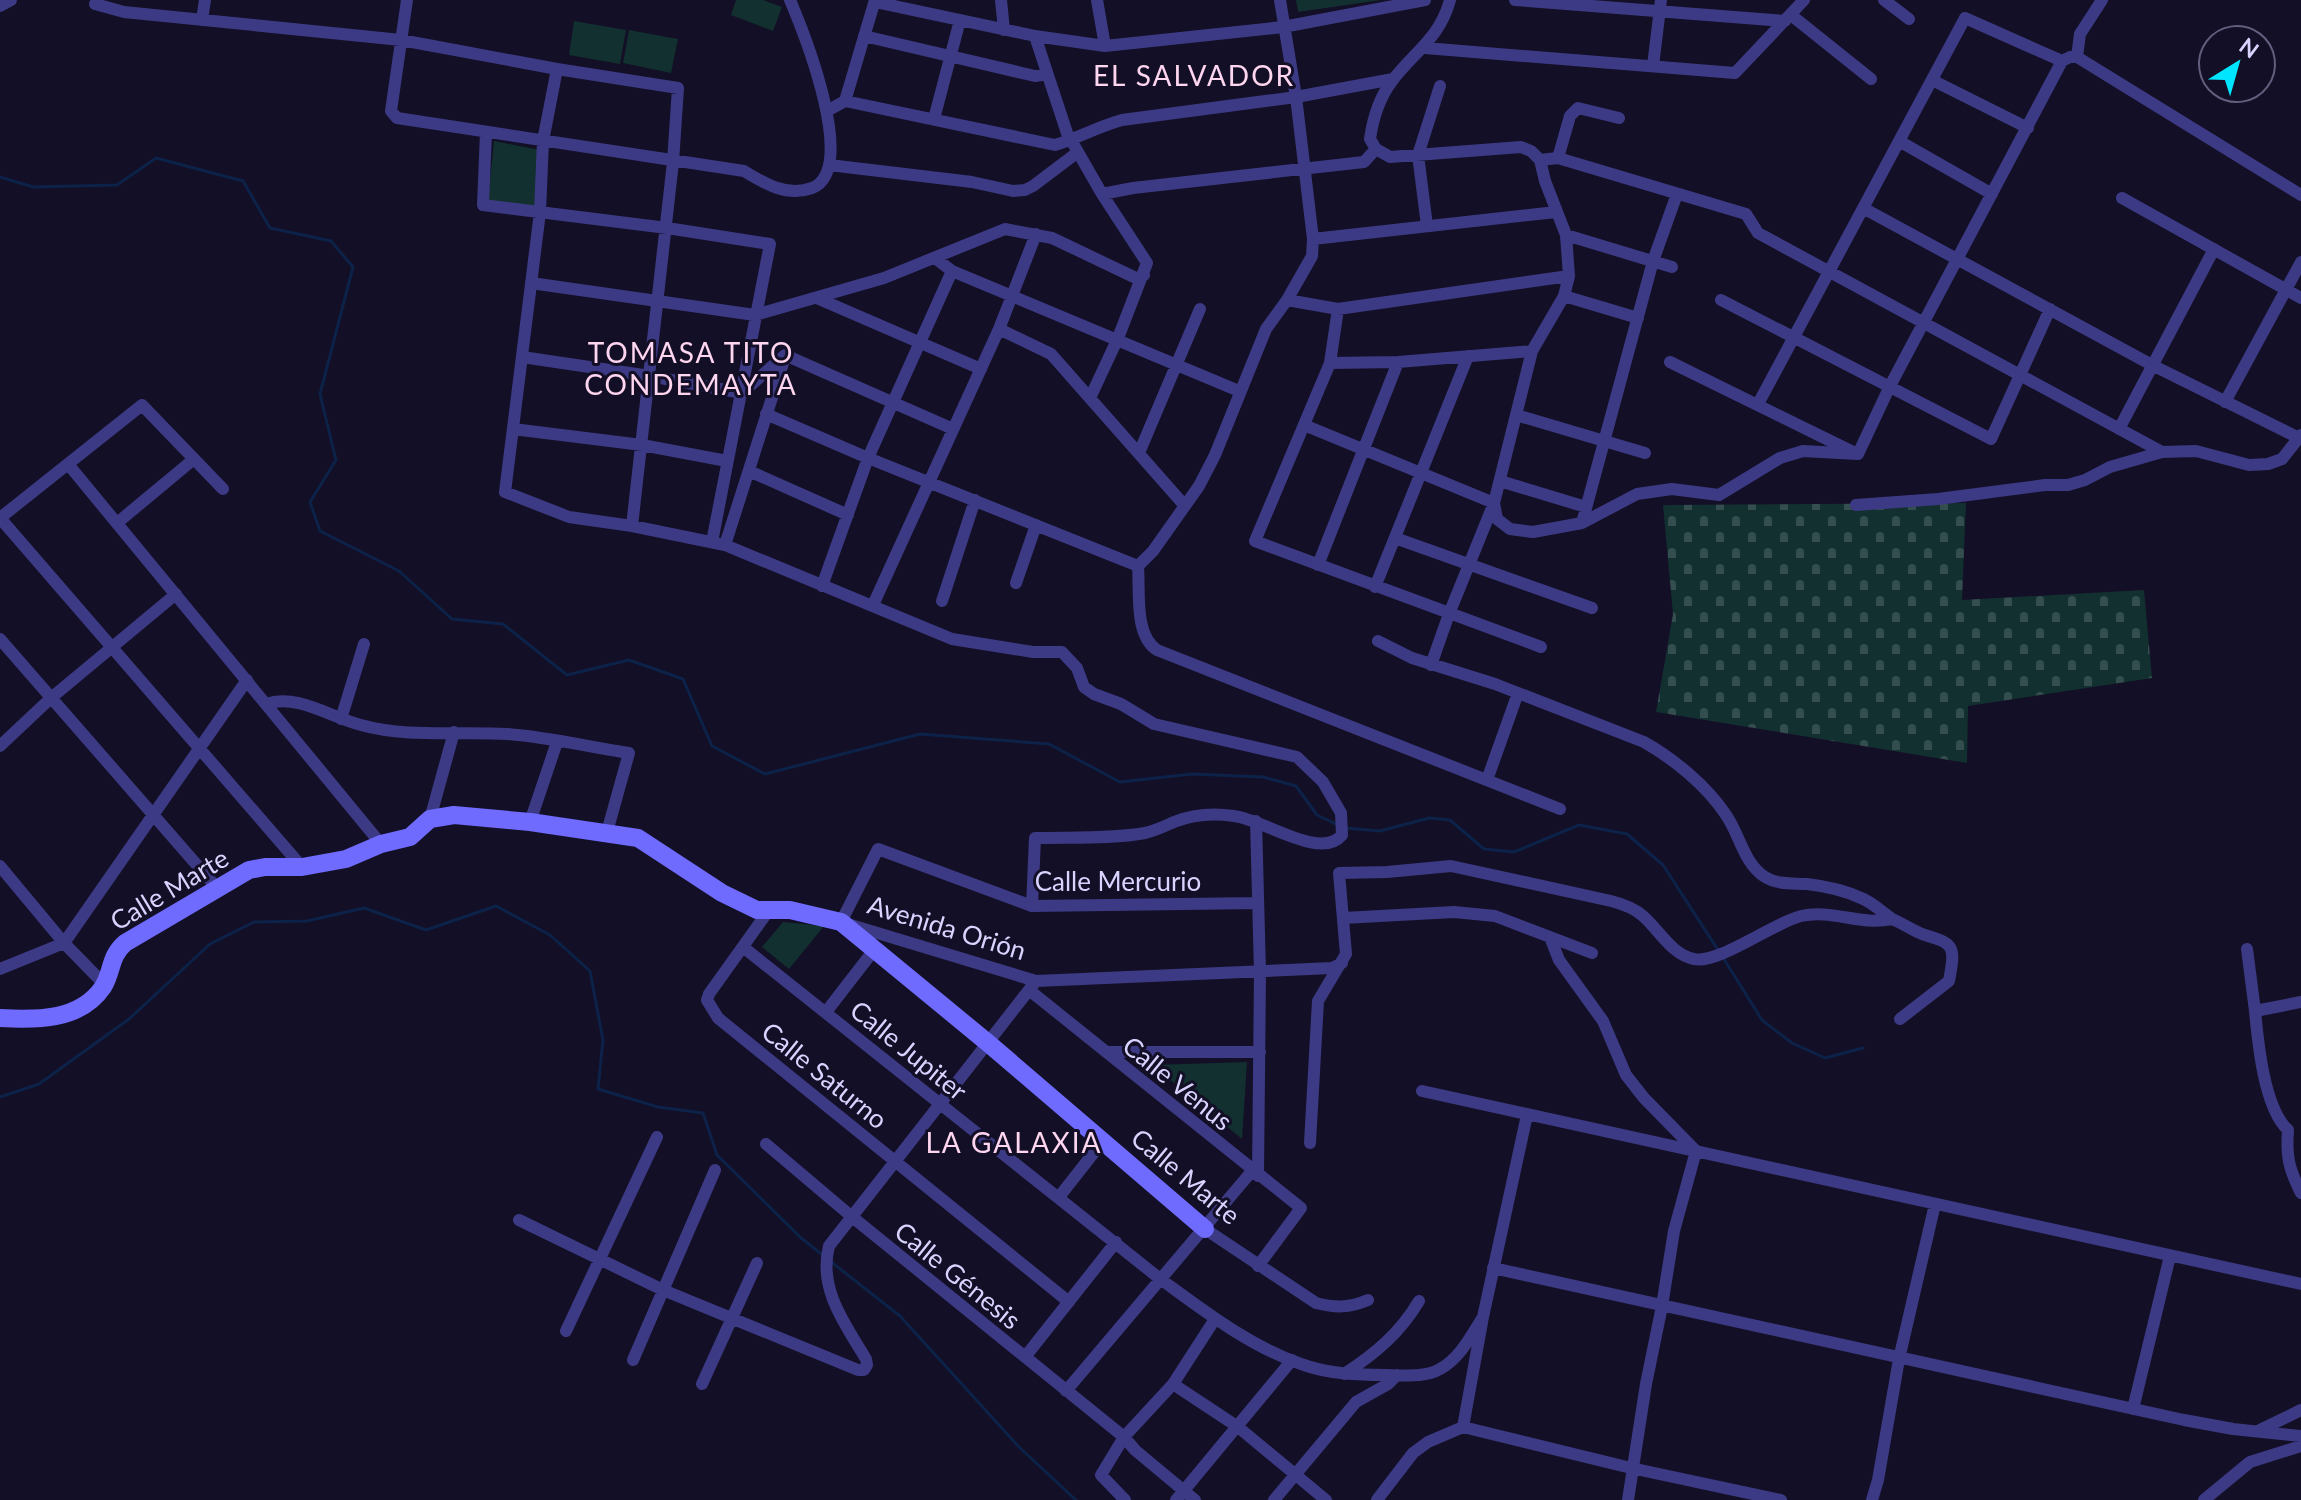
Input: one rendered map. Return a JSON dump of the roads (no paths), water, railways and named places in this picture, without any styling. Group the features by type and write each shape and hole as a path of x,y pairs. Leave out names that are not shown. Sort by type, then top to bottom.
{"street":[{"path":"0,6 11,0"},
{"path":"202,20 205,0"},
{"path":"407,0 391,111 393,116 744,171 779,190 801,192 819,185 828,175 831,153 827,111 790,0"},
{"path":"1001,0 1004,30"},
{"path":"1097,0 1105,46"},
{"path":"1280,0 1296,97 1313,239 1312,256 1266,329 1215,455 1185,506 1138,566 1142,632 1147,644 1157,650 1560,809"},
{"path":"845,101 875,1 1004,30 1105,46 1283,27 1425,0"},
{"path":"1431,665 1494,503 1532,351 1564,296 1569,276 1566,235 1540,160 1531,151 1521,147 1390,157 1376,149 1370,139 1374,117 1393,79 1425,48 1447,11 1450,0"},
{"path":"1515,0 1660,6 1788,18 1871,79"},
{"path":"1425,48 1735,73 1804,0"},
{"path":"1884,0 1909,19"},
{"path":"2077,57 2080,34 2102,0"},
{"path":"95,4 124,12 401,40 678,88 667,228 632,526"},
{"path":"1653,66 1660,6"},
{"path":"1758,404 1965,18 2062,61"},
{"path":"934,119 960,20"},
{"path":"864,36 1035,76 1047,74"},
{"path":"1035,36 1071,140 1147,263 1118,338 1090,398"},
{"path":"1858,454 1890,386 2062,61 2077,57 2301,195"},
{"path":"557,69 543,141 540,212 505,492 569,517 719,544 952,639 1033,652 1062,652 1077,668 1084,687 1154,724 1297,757 1323,782 1341,813 1342,835 1338,840 1325,844 1301,839 1237,816 1202,814 1145,833 1035,838 1032,906"},
{"path":"827,111 845,101 1055,145 1122,120 1296,97 1393,79"},
{"path":"1932,80 2028,128"},
{"path":"1427,226 1418,155 1440,86"},
{"path":"1558,158 1574,110 1578,108 1619,118"},
{"path":"486,132 483,205 770,244 727,461 719,544"},
{"path":"1899,141 1992,194"},
{"path":"1102,194 1364,162 1376,149"},
{"path":"829,165 972,182 1013,191 1033,186 1078,152"},
{"path":"1540,160 1558,158 1746,214 1758,233 2162,452"},
{"path":"1582,523 1653,261 1677,194"},
{"path":"2122,198 2301,298"},
{"path":"1856,505 2068,485 2110,467 2162,452 2196,451 2249,465 2268,464 2282,459 2300,436 2152,365 1863,208"},
{"path":"1313,239 1556,212"},
{"path":"531,283 755,315 884,278 1005,229 1052,238 1136,278 1144,275"},
{"path":"873,605 999,329 1036,234"},
{"path":"1566,235 1672,267"},
{"path":"2119,429 2214,249"},
{"path":"935,258 952,271 1239,391"},
{"path":"2225,402 2301,262"},
{"path":"822,586 868,458 952,271"},
{"path":"1287,300 1338,309 1569,276"},
{"path":"1564,296 1638,318"},
{"path":"819,299 981,369"},
{"path":"1721,300 1991,439 2050,309"},
{"path":"1139,453 1200,309"},
{"path":"1338,309 1330,363 1255,541 1541,647"},
{"path":"999,329 1051,354 1185,506"},
{"path":"1330,363 1398,362 1532,351"},
{"path":"742,393 785,355"},
{"path":"785,355 953,429"},
{"path":"719,544 749,471 785,355"},
{"path":"1375,587 1468,356"},
{"path":"522,357 742,393"},
{"path":"1318,565 1398,362"},
{"path":"1670,362 1858,454"},
{"path":"223,489 142,405 0,518 302,867"},
{"path":"766,414 1138,566"},
{"path":"1516,415 1645,453"},
{"path":"1304,425 1494,503"},
{"path":"513,429 642,445 727,461"},
{"path":"1494,503 1497,519 1510,529 1533,532 1582,523 1637,494 1672,489 1719,495 1780,458 1803,451 1858,454"},
{"path":"117,523 194,459"},
{"path":"68,464 381,844"},
{"path":"749,471 848,515"},
{"path":"1500,481 1586,507"},
{"path":"942,601 975,500"},
{"path":"1016,583 1036,525"},
{"path":"1395,538 1592,608"},
{"path":"0,746 51,698 176,594"},
{"path":"0,639 217,888"},
{"path":"1378,641 1431,665 1614,728 1663,753 1705,790 1724,812 1753,866 1766,878 1862,898 1892,919 1948,943 1951,952 1949,981 1900,1019"},
{"path":"341,719 364,644"},
{"path":"0,969 64,943 247,680"},
{"path":"1487,780 1518,693"},
{"path":"267,704 277,700 292,702 363,726 510,734 629,753 607,832"},
{"path":"430,819 454,732"},
{"path":"530,822 557,742"},
{"name":"Calle Marte","path":"105,985 114,953 125,943 249,870 302,867 346,859 381,844 410,837 430,819 454,815 607,832"},
{"path":"1066,1391 1159,1278 1255,1173 1260,1052 1256,821"},
{"name":"Avenida Orión","path":"607,832 638,838 722,893 757,910 790,910 841,922 1033,985 1332,968 1342,963"},
{"name":"Calle Mercurio","path":"841,922 878,849 1032,906 1258,903"},
{"path":"0,866 64,943 105,985 81,1008 60,1016 0,1018"},
{"path":"1310,1143 1318,1001 1346,954 1339,873 1451,866 1627,905 1642,915 1681,954 1697,961 1799,916 1841,914 1879,922 1892,919"},
{"path":"743,947 769,910"},
{"path":"1343,918 1468,913 1495,916 1592,953"},
{"name":"Calle Marte","path":"841,922 1205,1229 1316,1303 1335,1308 1368,1300"},
{"path":"1550,937 1559,960 1603,1021 1626,1075 1696,1151"},
{"name":"Calle Saturno","path":"743,947 707,1000 718,1018 1069,1302"},
{"name":"Calle Jupiter","path":"743,947 1159,1278 1253,1342 1301,1365 1344,1374 1420,1375 1440,1370 1458,1355 1483,1317"},
{"path":"2247,949 2261,1059 2272,1108 2277,1120 2288,1130"},
{"path":"826,1012 874,950"},
{"path":"519,1220 663,1290 864,1370 866,1359 831,1299 825,1261 829,1246 1033,985"},
{"name":"Calle Venus","path":"1033,985 1106,1052 1301,1208 1258,1266"},
{"path":"2255,1011 2301,1002"},
{"path":"1106,1052 1260,1052"},
{"path":"1422,1091 2301,1284"},
{"path":"1463,1427 1493,1268 1527,1115"},
{"path":"2288,1130 2301,1124"},
{"path":"2288,1130 2286,1151 2289,1169 2301,1193"},
{"path":"566,1331 657,1137"},
{"path":"1059,1197 1103,1141"},
{"name":"Calle Génesis","path":"766,1144 1124,1437 1179,1495 1195,1500"},
{"path":"1628,1500 1631,1468 1674,1231 1696,1151"},
{"path":"633,1360 715,1170"},
{"path":"1872,1500 1899,1359 1935,1204"},
{"path":"1025,1357 1116,1242"},
{"path":"2133,1409 2170,1256"},
{"path":"702,1384 757,1263"},
{"path":"1493,1268 2184,1420 2301,1436"},
{"path":"1344,1374 1391,1339 1419,1301"},
{"path":"1125,1500 1101,1475 1124,1437 1173,1384 1215,1319"},
{"path":"1179,1495 1292,1360"},
{"path":"1274,1500 1356,1402 1388,1384 1397,1375"},
{"path":"1173,1384 1238,1427 1326,1500"},
{"path":"2257,1432 2301,1410"},
{"path":"1377,1500 1413,1453 1428,1442 1463,1427 1781,1500"},
{"path":"2204,1500 2250,1462 2301,1446"}],"waterway":[{"path":"0,177 33,187 117,185 156,158 243,181 270,228 331,241 353,267 320,394 336,460 310,502 320,531 399,571 452,619 503,624 567,675 629,660 683,679 712,746 765,774 920,734 1049,744 1120,782 1192,774 1263,777 1296,786 1317,815 1338,825"},
{"path":"1345,828 1380,831 1429,818 1450,820 1484,849 1514,852 1579,825 1627,834 1663,865 1718,950"},
{"path":"0,1097 39,1084 129,1019 210,944 254,922 307,921 364,908 426,930 496,906 550,935 590,971 603,1040 598,1089 658,1107 703,1113 717,1155 801,1238 824,1256"},
{"path":"1722,956 1762,1020 1792,1043 1825,1058 1863,1048"},
{"path":"830,1261 900,1316 1019,1447 1076,1500"}],"district":[{"name":"EL SALVADOR","path":"1194,75"},
{"name":"TOMASA TITO CONDEMAYTA","path":"691,368"},
{"name":"LA GALAXIA","path":"1014,1142"}]}
